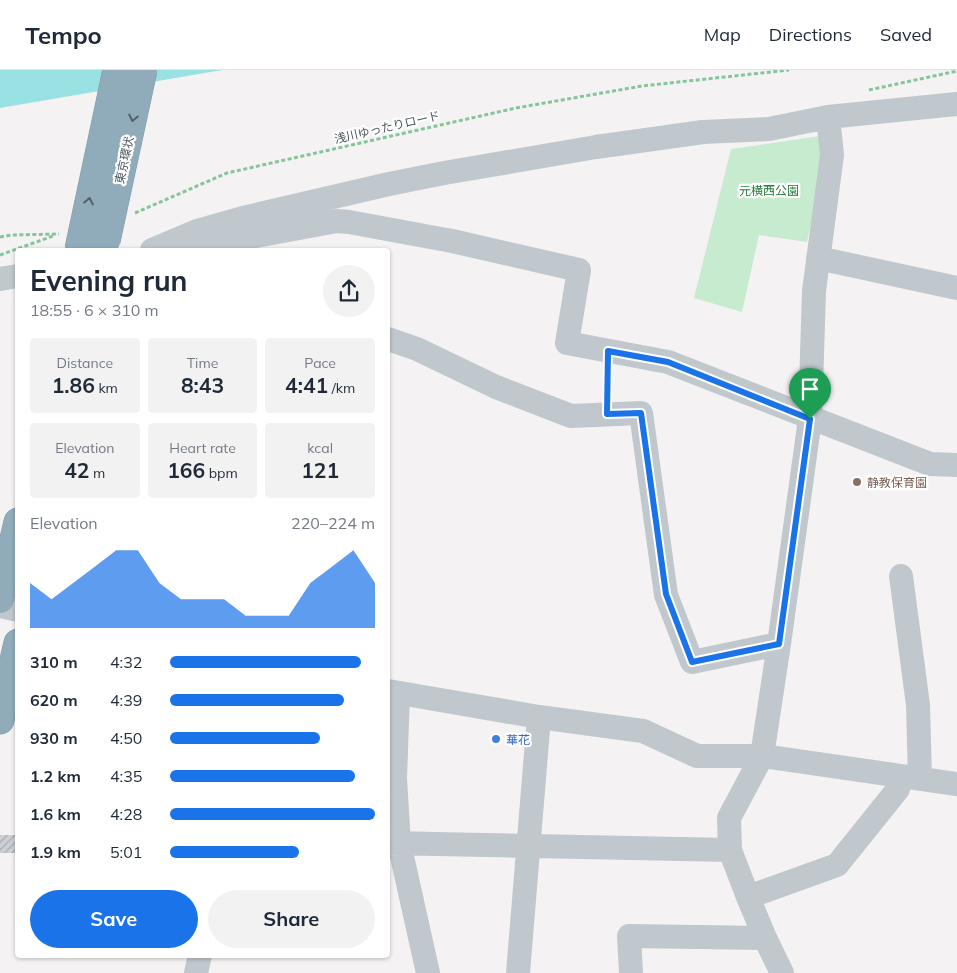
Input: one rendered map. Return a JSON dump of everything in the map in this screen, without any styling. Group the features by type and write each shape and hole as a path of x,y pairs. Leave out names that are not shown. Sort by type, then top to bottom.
{"highway":[{"name":"東京環状","path":"87,244 116,70"},
{"name":"東京環状","path":"87,244 143,70"},
{"path":"0,599 15,535"},
{"path":"0,720 15,656"}],"street":[{"path":"185,245 262,214 444,173 596,147 703,132 769,129 828,117 957,104"},
{"path":"782,973 765,938 730,850 729,818 762,756 779,644 810,419 814,291 832,155 828,117"},
{"path":"165,248 337,221 452,241 579,270 567,343 668,362 810,419 930,464 957,465"},
{"path":"818,258 957,288"},
{"path":"0,279 15,276"},
{"path":"390,340 417,349 496,387 571,416 641,413 666,594 692,662 779,644"},
{"path":"748,897 837,865 898,789 910,777 918,705 901,576"},
{"path":"0,606 15,609"},
{"path":"428,973 393,843 396,779 393,692 539,717 643,731 697,756 762,756 957,784"},
{"path":"518,973 539,717"},
{"path":"393,843 730,850"},
{"path":"631,973 629,936 765,938"},
{"path":"196,973 199,958"}],"path":[{"name":"浅川ゆったりロード","path":"127,216 227,173 516,108 642,86 789,70"},
{"path":"0,237 12,235 56,235 87,244"},
{"path":"20,248 56,235"},
{"path":"0,255 15,250"},
{"path":"607,414 608,351"}],"green space":[{"name":"元横西公園","path":"820,136 824,162 807,242 759,235 742,312 694,298 731,149"}],"water":[{"path":"0,70 222,70 0,108"}],"building":[{"path":"0,835 15,835 15,853 0,853"}],"place":[{"name":"静教保育園","path":"857,482"},
{"name":"華花","path":"496,739"}],"route":[{"path":"608,351 668,362 810,419 779,644 692,662 666,594 641,413 607,414 608,351"}]}
